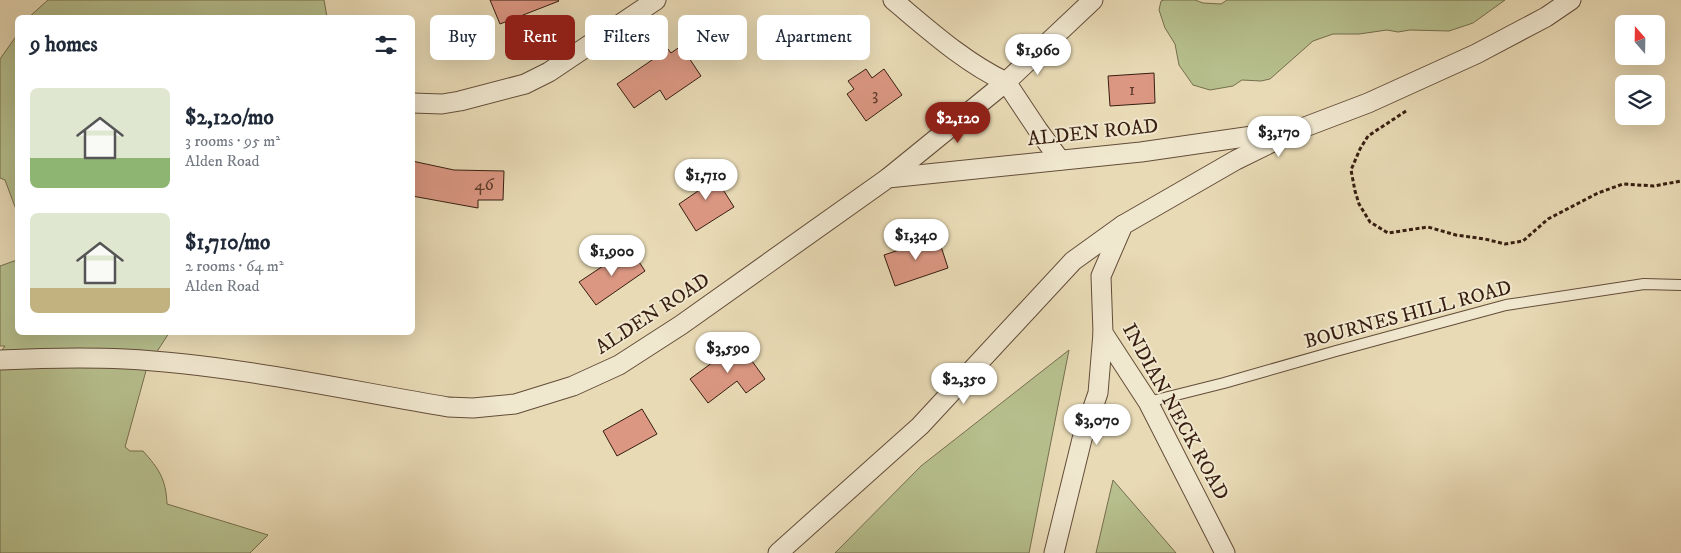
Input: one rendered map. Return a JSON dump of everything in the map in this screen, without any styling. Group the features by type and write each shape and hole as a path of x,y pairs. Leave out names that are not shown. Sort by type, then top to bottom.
{"street":[{"path":"415,103 442,104 460,101 525,84 549,72 656,0"},
{"path":"893,0 924,27 985,72 1006,82 1060,160"},
{"path":"888,178 1006,82 1092,0"},
{"path":"778,553 920,426 1073,261 1123,225 1236,160 1300,129 1368,103 1476,54 1546,17 1571,0"},
{"name":"ALDEN ROAD","path":"0,360 127,359 251,373 448,407 473,408 515,404 573,386 621,364 680,325 888,178 1141,152 1300,129"},
{"name":"INDIAN NECK ROAD","path":"1123,225 1101,276 1103,333 1148,402 1225,553"},
{"path":"1054,553 1082,439 1098,393 1103,333"}],"lane":[{"name":"BOURNES HILL ROAD","path":"1148,402 1506,306 1644,284 1681,284"}],"path":[{"path":"1409,109 1368,136 1351,170 1359,204 1370,222 1388,233 1428,227 1456,235 1505,244 1523,241 1548,219 1598,193 1623,184 1654,186 1681,181"}],"green space":[{"path":"48,0 324,0 327,15 31,15"},
{"path":"1195,0 1203,3 1221,4 1227,0 1505,0 1473,23 1449,31 1410,30 1398,32 1387,30 1359,34 1333,34 1313,41 1270,79 1261,81 1242,80 1233,86 1210,90 1193,85 1179,65 1175,44 1165,28 1159,10 1161,1"},
{"path":"15,38 15,207 5,180 0,178 0,59"},
{"path":"15,261 15,335 168,335 147,367 125,447 130,451 143,451 153,463 161,475 167,504 268,535 250,553 0,553 0,353 5,346 0,346 0,266"},
{"path":"1069,350 1029,553 835,553 921,466"},
{"path":"1113,480 1176,553 1096,553"}],"building":[{"path":"490,0 559,1 523,15 505,15 505,22 500,24"},
{"path":"678,48 678,60 690,60 701,76 666,100 660,90 634,108 617,84 652,60 668,60 668,49 671,53"},
{"path":"866,69 872,78 884,69 902,95 866,121 847,94 854,89 848,81"},
{"path":"1154,73 1155,103 1110,106 1108,76"},
{"path":"415,162 454,170 504,171 503,200 478,200 478,208 415,197"},
{"path":"710,169 734,207 696,231 679,204 698,191 691,181"},
{"path":"938,237 948,268 895,286 884,255"},
{"path":"630,248 645,271 596,305 579,282"},
{"path":"739,343 765,379 746,393 737,381 708,403 690,379"},
{"path":"642,409 657,434 617,456 603,431"}]}
